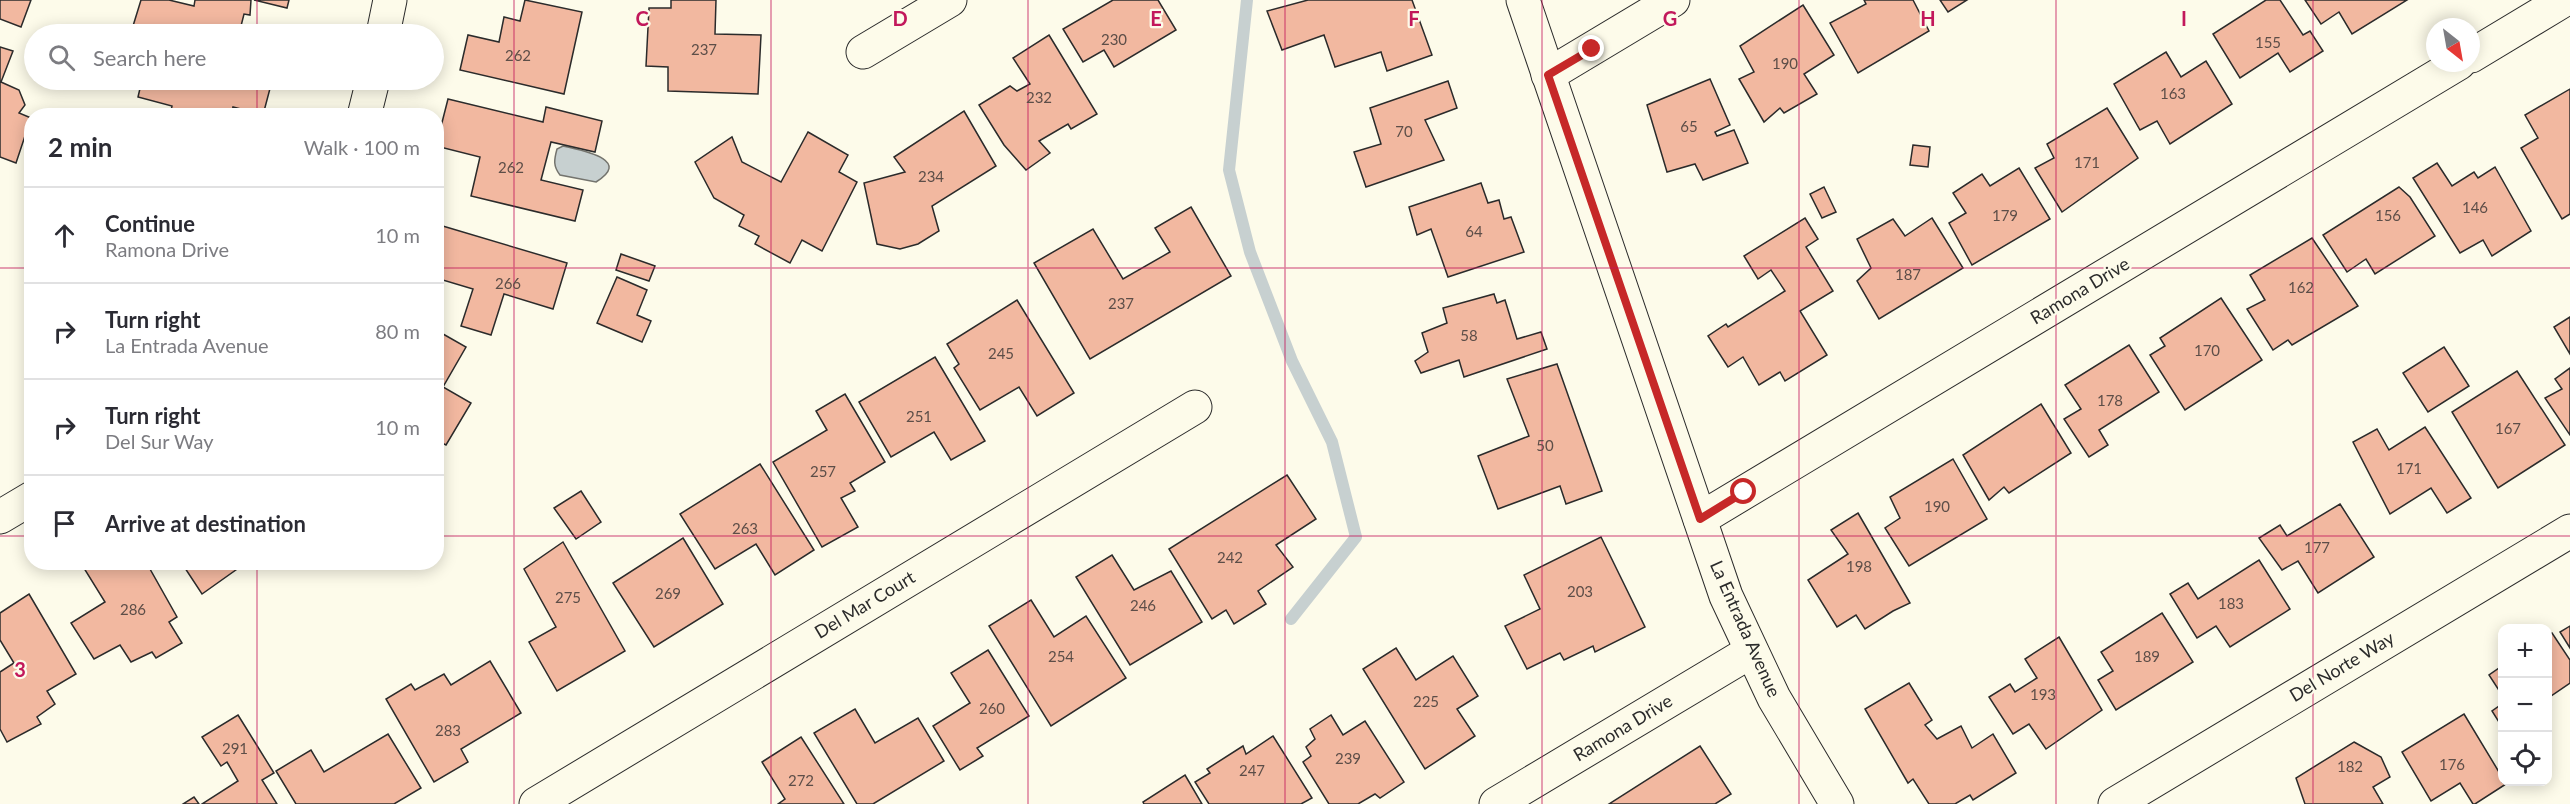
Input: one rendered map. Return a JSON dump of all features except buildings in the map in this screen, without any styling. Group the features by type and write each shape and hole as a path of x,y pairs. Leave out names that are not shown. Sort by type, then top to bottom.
{"street":[{"path":"385,24 390,0"},
{"path":"863,52 950,0"},
{"name":"La Entrada Avenue","path":"1523,0 1726,596 1750,652 1774,698 1837,804"},
{"path":"1548,75 1673,0"},
{"path":"2480,51 2564,0"},
{"name":"Ramona Drive","path":"1700,519 2444,72"},
{"path":"366,108 370,90"},
{"name":"Del Mar Court","path":"536,804 1195,407"},
{"path":"0,517 24,503"},
{"name":"Del Norte Way","path":"2115,804 2570,531"},
{"name":"Ramona Drive","path":"1496,804 1750,652"}],"shaded area":[{"path":"563,146 600,157 609,167 606,174 596,182 560,175 555,166 555,160 557,149"}],"waterway":[{"path":"1247,0 1229,170 1250,252 1292,361 1332,442 1356,537 1291,619"}],"route":[{"path":"1592,49 1548,75 1700,519 1744,492"}]}
